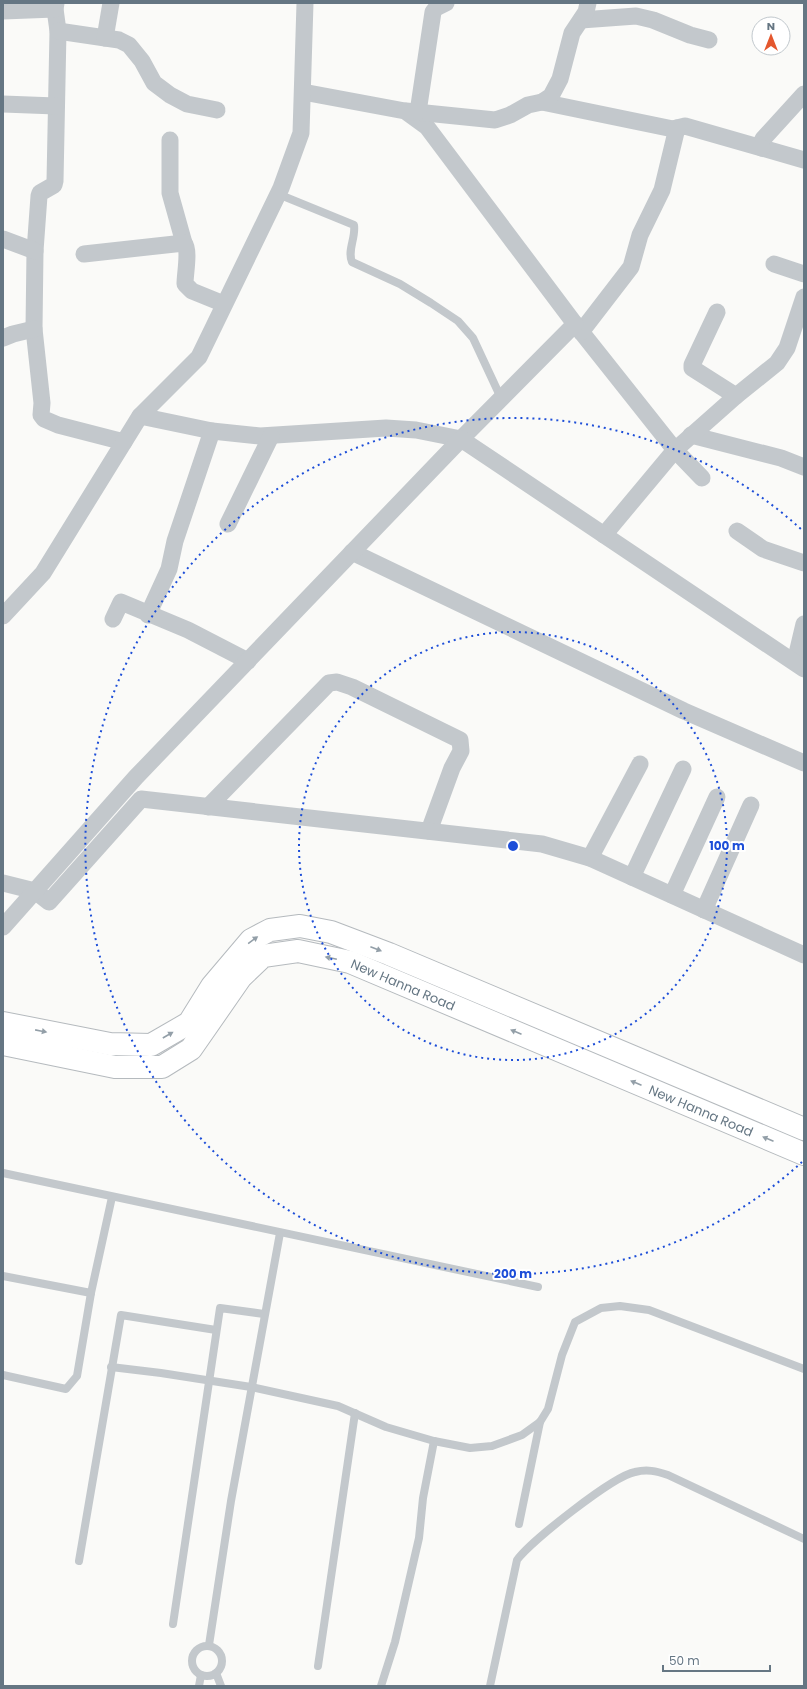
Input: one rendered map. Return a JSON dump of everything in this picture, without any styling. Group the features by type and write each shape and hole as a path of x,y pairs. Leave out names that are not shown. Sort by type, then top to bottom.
{"main road":[{"name":"New Hanna Road","path":"3,1023 110,1044 151,1045 190,1023 212,986 251,940 270,930 300,926 331,932 389,954 804,1128"},
{"name":"New Hanna Road","path":"3,1044 115,1066 162,1066 191,1049 241,977 263,956 298,951 350,962 804,1154"}],"street":[{"path":"105,38 111,3"},
{"path":"3,616 43,573 140,416 199,357 278,194 301,133 304,3"},
{"path":"412,112 434,12 436,8 446,3"},
{"path":"303,92 412,112 495,120 510,116 528,105 542,102 551,96 560,79 572,33 586,12 588,3"},
{"path":"3,11 55,6 58,31 55,181 54,185 40,192 35,251 34,329 42,403 41,415 44,420 58,425 124,442"},
{"path":"581,20 636,16 709,40"},
{"path":"58,31 120,40 129,45 142,61 154,83 170,95 187,104 217,110"},
{"path":"762,148 761,144 763,139 804,94"},
{"path":"542,102 673,129 685,126 804,160"},
{"path":"3,104 56,106"},
{"path":"412,112 427,127 578,328 675,450 702,478"},
{"path":"3,927 136,777 501,398 578,328 631,266 640,234 662,190 677,128"},
{"path":"170,140 170,193 184,243 187,247 188,255 185,265 185,284 192,291 224,304"},
{"path":"3,239 35,251"},
{"path":"84,254 184,243"},
{"path":"774,264 804,274"},
{"path":"604,535 675,450 736,396 777,363 787,348 804,297"},
{"path":"717,312 692,365 692,368 736,396"},
{"path":"3,338 34,329"},
{"path":"140,416 212,431 260,436 386,428 416,430 461,439 799,665 804,624"},
{"path":"148,615 169,569 175,541 212,431"},
{"path":"691,435 781,458 804,467"},
{"path":"228,524 271,436"},
{"path":"736,531 763,549 804,563"},
{"path":"352,552 684,711 804,763"},
{"path":"113,619 121,602 148,615 188,630 248,661"},
{"path":"208,807 329,683 337,682 352,687 460,740 461,751 452,768 428,831"},
{"path":"590,858 640,764"},
{"path":"632,877 683,769"},
{"path":"672,895 717,797"},
{"path":"3,884 35,891 49,902 141,799 542,844 590,858 804,955"},
{"path":"704,910 751,806"}],"lane":[{"path":"278,194 354,225 355,230 350,255 352,262 400,284 458,321 473,338 501,398"},
{"path":"3,1173 538,1288"},
{"path":"3,1375 66,1389 78,1376 91,1293 112,1197"},
{"path":"209,1645 231,1501 280,1233"},
{"path":"3,1276 91,1293"},
{"path":"518,1524 540,1422 548,1409 562,1355 574,1322 601,1308 620,1306 649,1310 804,1369"},
{"path":"173,1624 220,1308 264,1314"},
{"path":"79,1561 120,1314 216,1330"},
{"path":"111,1367 251,1387 338,1406 386,1427 434,1441 470,1448 492,1446 522,1435 540,1422"},
{"path":"318,1666 355,1413"},
{"path":"381,1686 387,1670 419,1538 423,1498 434,1441"},
{"path":"490,1686 517,1560 558,1522 612,1483 633,1472 650,1470 668,1475 804,1539"},
{"path":"209,1645 218,1649 223,1659 221,1670 212,1676 201,1675 193,1668 192,1657 198,1648 209,1645"},
{"path":"216,1673 221,1686"},
{"path":"199,1686 201,1675"}]}
